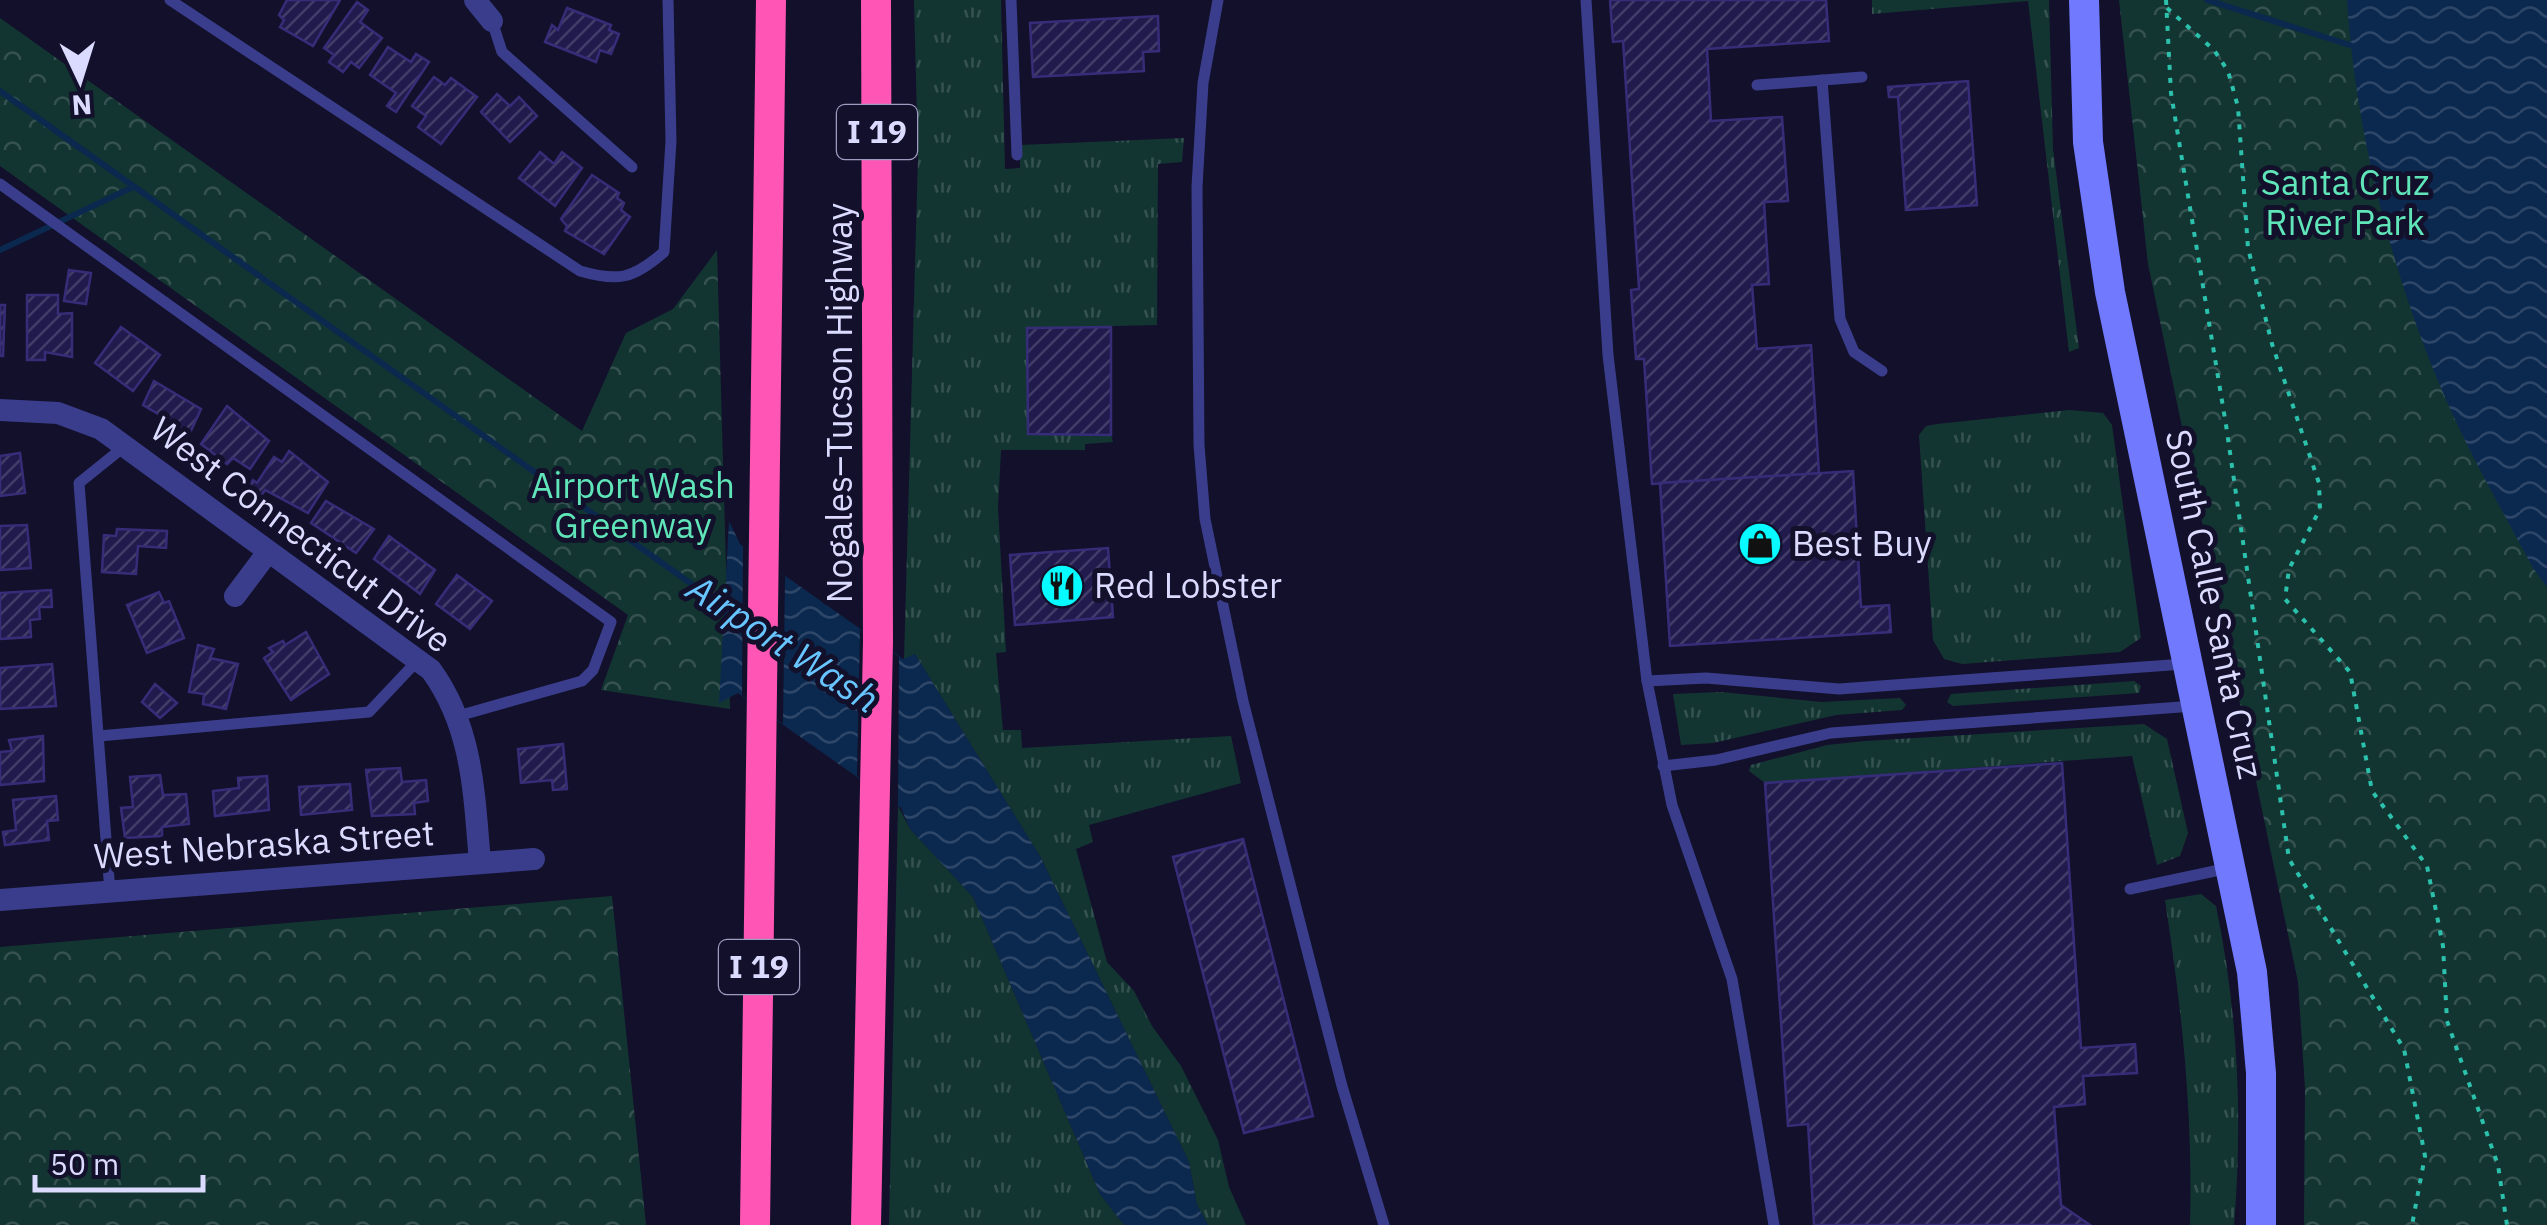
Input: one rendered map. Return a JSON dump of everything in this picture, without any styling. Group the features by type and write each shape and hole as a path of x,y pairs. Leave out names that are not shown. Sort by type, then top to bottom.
{"highway":[{"name":"Nogales–Tucson Highway","path":"755,1225 771,0"},
{"name":"Nogales–Tucson Highway","path":"866,1225 878,642 876,0"}],"street":[{"path":"474,0 492,21"},
{"name":"South Calle Santa Cruz","path":"2084,0 2088,142 2105,261 2233,867 2259,1041 2261,1225"},
{"name":"West Connecticut Drive","path":"0,410 58,413 101,429 418,659 452,699 470,754 480,863"},
{"path":"235,596 268,552"},
{"name":"West Nebraska Street","path":"0,900 534,859"}],"lane":[{"path":"170,0 580,271 612,280 646,268 664,252 671,141 668,0"},
{"path":"1011,0 1017,155"},
{"path":"1218,0 1203,83 1197,188 1199,445 1204,518 1252,737 1342,1086 1384,1225"},
{"path":"1586,0 1608,355 1647,681 1663,766 1732,979 1774,1225"},
{"path":"492,21 502,52 632,168"},
{"path":"1757,85 1862,76"},
{"path":"1822,80 1840,319 1854,352 1882,371"},
{"path":"0,184 611,622 593,670 582,680 458,716"},
{"path":"110,892 78,483 125,446"},
{"path":"99,736 313,720 369,712 418,659"},
{"path":"1647,681 1706,678 1839,689 2189,664"},
{"path":"1663,766 1716,760 1831,732 2197,706"},
{"path":"2130,889 2233,867"}],"path":[{"path":"2166,0 2171,93 2226,425 2288,859 2404,1050 2425,1156 2412,1225"},
{"path":"2167,8 2214,50 2228,72 2238,107 2248,248 2272,344 2311,449 2319,483 2320,509 2289,569 2285,599 2350,672 2360,706 2362,746 2372,791 2426,866 2443,946 2447,1021 2498,1165 2507,1225"}],"green space":[{"path":"914,0 1001,0 1005,169 1020,168 1020,145 1184,138 1182,162 1158,164 1157,325 1027,328 1028,434 1111,435 1113,442 1085,444 1085,450 1001,450 998,507 1006,652 996,653 1003,730 1021,730 1022,748 1231,736 1241,783 1089,825 1093,842 1076,849 1107,962 1134,991 1152,1026 1181,1066 1218,1140 1229,1187 1246,1225 1208,1225 1197,1205 1189,1162 1041,858 915,654 904,660 918,157"},
{"path":"1872,0 2049,0 2053,149 2079,348 2069,352 2028,1 1872,14"},
{"name":"Santa Cruz River Park","path":"2119,0 2547,0 2547,1225 2304,1225 2305,1088 2298,982 2148,264"},
{"name":"Airport Wash Greenway","path":"0,18 582,431 626,333 673,309 717,250 730,709 601,690 628,615 0,166"},
{"path":"2069,410 2103,413 2112,425 2141,638 2120,652 1962,664 1944,659 1933,640 1919,435 1926,426 1937,424"},
{"path":"2134,681 2141,686 2139,693 1953,706 1947,702 1951,694"},
{"path":"1721,692 1822,702 1900,698 1906,705 1902,710 1836,715 1713,743 1681,745 1673,694"},
{"path":"2144,724 2167,739 2188,833 2180,856 2157,865 2132,756 1765,783 1749,771 1751,765 1827,745"},
{"path":"898,806 910,829 973,897 1100,1194 1124,1225 889,1225"},
{"path":"2201,894 2216,906 2234,1025 2238,1145 2234,1225 2190,1225 2185,1061 2165,900"},
{"path":"612,896 646,1225 0,1225 0,947"}],"water":[{"path":"2347,0 2547,0 2547,587 2467,444 2417,326 2370,163"},
{"path":"729,521 740,544 903,659 915,654 1041,858 1189,1162 1197,1205 1208,1225 1124,1225 1100,1194 973,897 910,829 901,808 738,693 719,703"}],"pier":[{"path":"743,546 785,576 783,724 742,695"},
{"path":"860,629 899,657 898,806 857,776"}],"building":[{"path":"287,0 340,0 313,46 280,27 284,20 279,15"},
{"path":"1610,0 1826,0 1829,41 1707,49 1711,121 1782,117 1788,201 1764,202 1769,284 1752,285 1757,349 1811,345 1819,474 1652,484 1644,359 1636,359 1631,290 1639,289 1623,41 1613,42"},
{"path":"357,2 368,10 360,22 382,38 359,68 351,62 343,72 329,62 334,55 324,48"},
{"path":"567,8 611,25 609,30 619,34 611,54 600,50 596,62 545,42 552,25 558,30"},
{"path":"1158,16 1159,51 1143,52 1144,71 1033,77 1030,23"},
{"path":"388,47 411,62 416,54 429,62 396,112 387,106 396,93 370,75"},
{"path":"434,77 445,85 451,78 477,97 441,144 418,127 426,116 412,106"},
{"path":"1968,81 1977,205 1906,210 1898,97 1889,97 1888,87"},
{"path":"497,94 510,106 519,97 537,116 510,142 481,112"},
{"path":"540,152 554,164 562,152 582,168 555,206 519,178"},
{"path":"592,175 619,193 617,198 624,203 621,210 630,217 604,254 565,231 567,226 561,219"},
{"path":"69,270 91,273 86,304 64,301"},
{"path":"27,295 58,295 58,314 72,313 72,357 45,352 45,360 27,360"},
{"path":"0,305 5,305 3,356 0,356"},
{"path":"121,327 160,355 133,391 95,363"},
{"path":"1111,327 1111,435 1028,434 1027,328"},
{"path":"154,381 201,409 190,433 143,405"},
{"path":"227,406 269,441 250,469 233,458 227,464 201,444"},
{"path":"289,451 328,482 308,513 265,490 260,498 247,489 253,480 257,483 274,457 282,462"},
{"path":"20,453 25,493 0,496 0,456"},
{"name":"Best Buy","path":"1853,471 1861,607 1889,605 1891,632 1670,646 1660,483"},
{"path":"326,501 374,529 356,553 311,523"},
{"path":"27,525 31,568 0,570 0,526"},
{"path":"117,529 167,531 166,548 138,546 136,574 102,572 104,535 116,536"},
{"path":"389,536 435,570 420,594 374,559"},
{"name":"Red Lobster","path":"1108,548 1113,617 1015,625 1010,555"},
{"path":"457,575 492,601 470,629 436,604"},
{"path":"51,590 52,607 39,607 40,619 30,620 31,637 0,639 0,593"},
{"path":"159,592 164,603 169,601 184,638 147,653 127,605"},
{"path":"306,632 329,674 291,700 264,658 273,652 269,648 283,641 285,645"},
{"path":"198,645 214,649 210,658 238,664 226,709 203,704 204,694 189,692"},
{"path":"52,664 56,706 0,709 0,668"},
{"path":"155,684 177,703 160,718 142,702"},
{"path":"43,736 44,781 0,785 0,752 12,751 9,740"},
{"path":"563,744 567,789 553,790 552,780 521,783 518,749"},
{"path":"2062,763 2081,1048 2135,1044 2137,1073 2083,1076 2085,1104 2054,1107 2061,1205 2090,1225 1814,1225 1808,1124 1788,1126 1765,783"},
{"path":"400,768 402,782 426,780 428,801 414,803 415,814 372,816 366,770"},
{"path":"160,775 163,795 186,794 189,824 162,827 162,836 125,838 121,808 133,807 130,777"},
{"path":"267,776 269,810 215,816 213,791 239,788 238,778"},
{"path":"350,784 352,810 301,815 299,787"},
{"path":"56,796 58,820 47,821 49,840 5,845 3,832 16,830 13,800"},
{"path":"1243,839 1313,1116 1244,1133 1173,857"}],"waterway":[{"path":"2207,0 2350,45"},
{"name":"Airport Wash","path":"0,91 728,610"},
{"path":"0,250 133,187"}],"place":[{"name":"Best Buy","path":"1760,544"},
{"name":"Red Lobster","path":"1062,586"}]}
